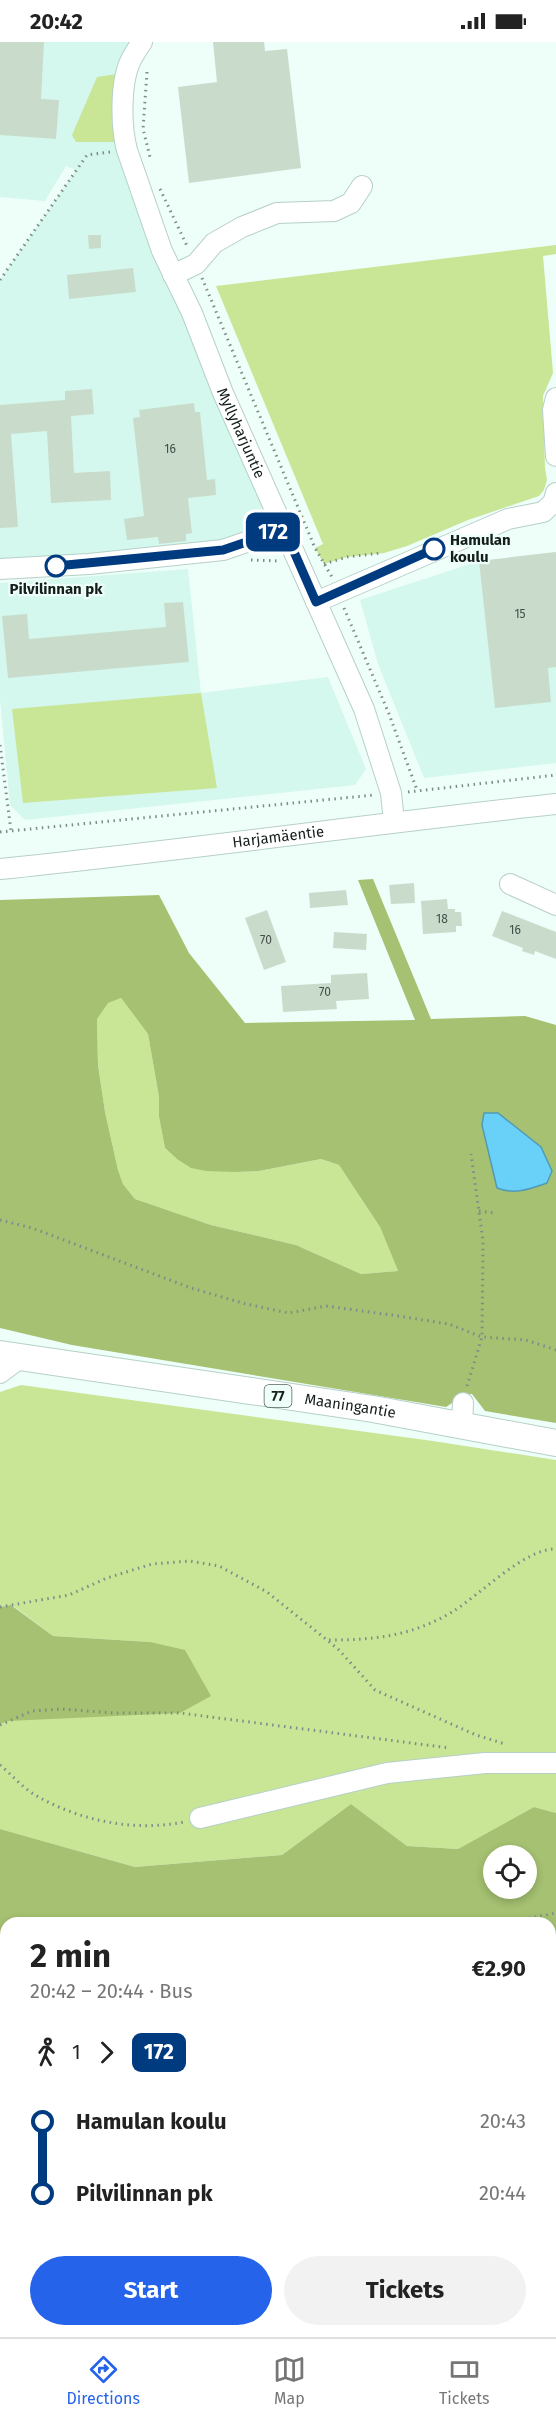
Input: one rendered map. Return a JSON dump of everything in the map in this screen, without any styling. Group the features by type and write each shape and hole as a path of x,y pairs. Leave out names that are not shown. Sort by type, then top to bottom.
{"main road":[{"name":"Maaningantie","path":"7,1362 373,1409 463,1414 556,1443"}],"street":[{"name":"Myllyharjuntie","path":"142,42 129,63 123,104 123,137 127,150 162,251 192,313 223,393 364,708 391,793 394,822"},
{"path":"174,275 196,264 214,243 252,223 277,213 334,211 351,202 362,186"},
{"path":"556,398 553,410 556,456"},
{"path":"316,602 508,519 543,512 553,503 556,493"},
{"path":"0,569 89,564 223,550 284,529"},
{"name":"Harjamäentie","path":"0,869 162,852 556,804"},
{"path":"510,884 556,905"},
{"path":"200,1818 387,1773 484,1764 556,1763"}],"path":[{"path":"148,67 143,129 152,165"},
{"path":"0,280 87,155 127,150 147,144"},
{"path":"159,184 196,264 315,548 339,591 346,614 389,714 417,790"},
{"path":"223,550 246,559 265,562 284,561 315,548"},
{"path":"0,745 11,831"},
{"path":"0,832 237,810 556,775"},
{"path":"463,1414 464,1395 482,1337 483,1241 471,1154"},
{"path":"478,1211 495,1213"},
{"path":"0,1220 32,1228 191,1288 246,1304 289,1313 326,1306 398,1316 449,1324 482,1337 526,1340 556,1350"},
{"path":"327,1641 373,1640 412,1631 451,1612 533,1553 556,1549"},
{"path":"0,1607 69,1595 107,1578 152,1564 190,1561 219,1566 267,1592 339,1650 375,1690 476,1735 510,1746"},
{"path":"0,1725 32,1711 62,1709 114,1713 180,1713 451,1748"},
{"path":"0,1765 34,1794 63,1808 96,1819 127,1826 160,1826 200,1818"},
{"path":"536,1917 556,1913"}],"shaded area":[{"path":"0,42 142,42 123,137 284,529 223,550 0,569 0,280 76,170 66,166 45,201 0,197"},
{"name":"Hamulan koulu","path":"556,552 556,763 424,778 378,664 360,600 479,561"},
{"path":"188,569 201,693 328,677 366,769 355,785 25,820 10,805 0,700 0,583"}],"green space":[{"path":"117,74 114,142 76,142 72,135 97,77"},
{"path":"556,245 556,254 543,256 553,373 543,396 547,480 544,490 539,496 468,520 407,546 384,553 347,557 324,564 315,548 323,544 216,286"},
{"path":"201,693 217,788 23,803 12,709"},
{"path":"373,879 431,1019 525,1016 556,1025 556,1423 485,1411 472,1394 464,1395 446,1407 72,1345 0,1328 0,900 159,895 189,953 245,1023 415,1020 358,880","holes":["121,998 148,1034 165,1148 191,1168 206,1171 259,1171 321,1159 339,1165 380,1227 398,1271 361,1274 296,1245 211,1225 135,1199 123,1184 118,1170 105,1112 98,1065 97,1019 108,1003","498,1113 541,1147 552,1171 490,1158 482,1125 484,1114"]},
{"path":"121,998 148,1034 165,1148 177,1159 236,1172 259,1171 321,1159 339,1165 380,1227 398,1271 361,1274 296,1245 211,1225 135,1199 123,1184 118,1170 105,1112 98,1065 97,1019 107,1003"},
{"path":"21,1385 556,1460 556,1813 534,1807 458,1849 407,1846 351,1804 282,1855 135,1867 0,1829 0,1724 150,1642 53,1636 12,1605 0,1607 0,1392"},
{"path":"11,1605 53,1636 150,1642 185,1650 211,1696 180,1713 8,1721 0,1724 0,1607"},
{"path":"351,1804 407,1846 458,1849 534,1807 556,1813 556,1917 0,1917 0,1829 135,1867 282,1855"}],"water":[{"path":"484,1113 498,1113 541,1147 552,1171 547,1183 516,1191 497,1188 482,1125"}],"building":[{"path":"0,42 44,42 41,99 59,100 56,139 0,135"},
{"path":"213,42 264,42 265,51 287,49 301,168 189,183 178,87 217,82"},
{"path":"88,235 101,235 101,248 89,249"},
{"path":"133,268 136,292 69,299 67,275"},
{"path":"92,389 94,414 71,416 74,473 110,471 111,500 51,503 47,431 11,434 18,527 0,528 0,405 65,400 65,391"},
{"path":"194,403 195,412 200,412 207,480 215,479 216,495 188,498 192,533 186,534 186,541 159,544 158,537 127,540 124,519 144,516 133,418 140,417 139,410"},
{"path":"556,552 556,667 548,668 551,702 495,708 479,561"},
{"path":"183,602 189,662 8,678 2,616 27,614 29,639 166,627 164,603"},
{"path":"414,883 415,903 391,904 389,885"},
{"path":"346,890 348,905 310,908 309,893"},
{"path":"447,899 448,909 461,912 462,926 456,926 456,932 423,934 421,901"},
{"path":"267,910 286,962 264,970 245,918"},
{"path":"502,911 556,932 556,959 535,951 534,955 522,951 523,948 492,936"},
{"path":"334,932 367,934 366,950 333,948"},
{"path":"367,973 369,999 336,1001 337,1009 283,1012 281,986 331,983 331,975"}],"bus line":[{"name":"172","path":"56,566 223,550 284,529 316,602 434,549"}],"place":[{"name":"Hamulan koulu","path":"434,549"},
{"name":"Pilvilinnan pk","path":"56,566"}]}
